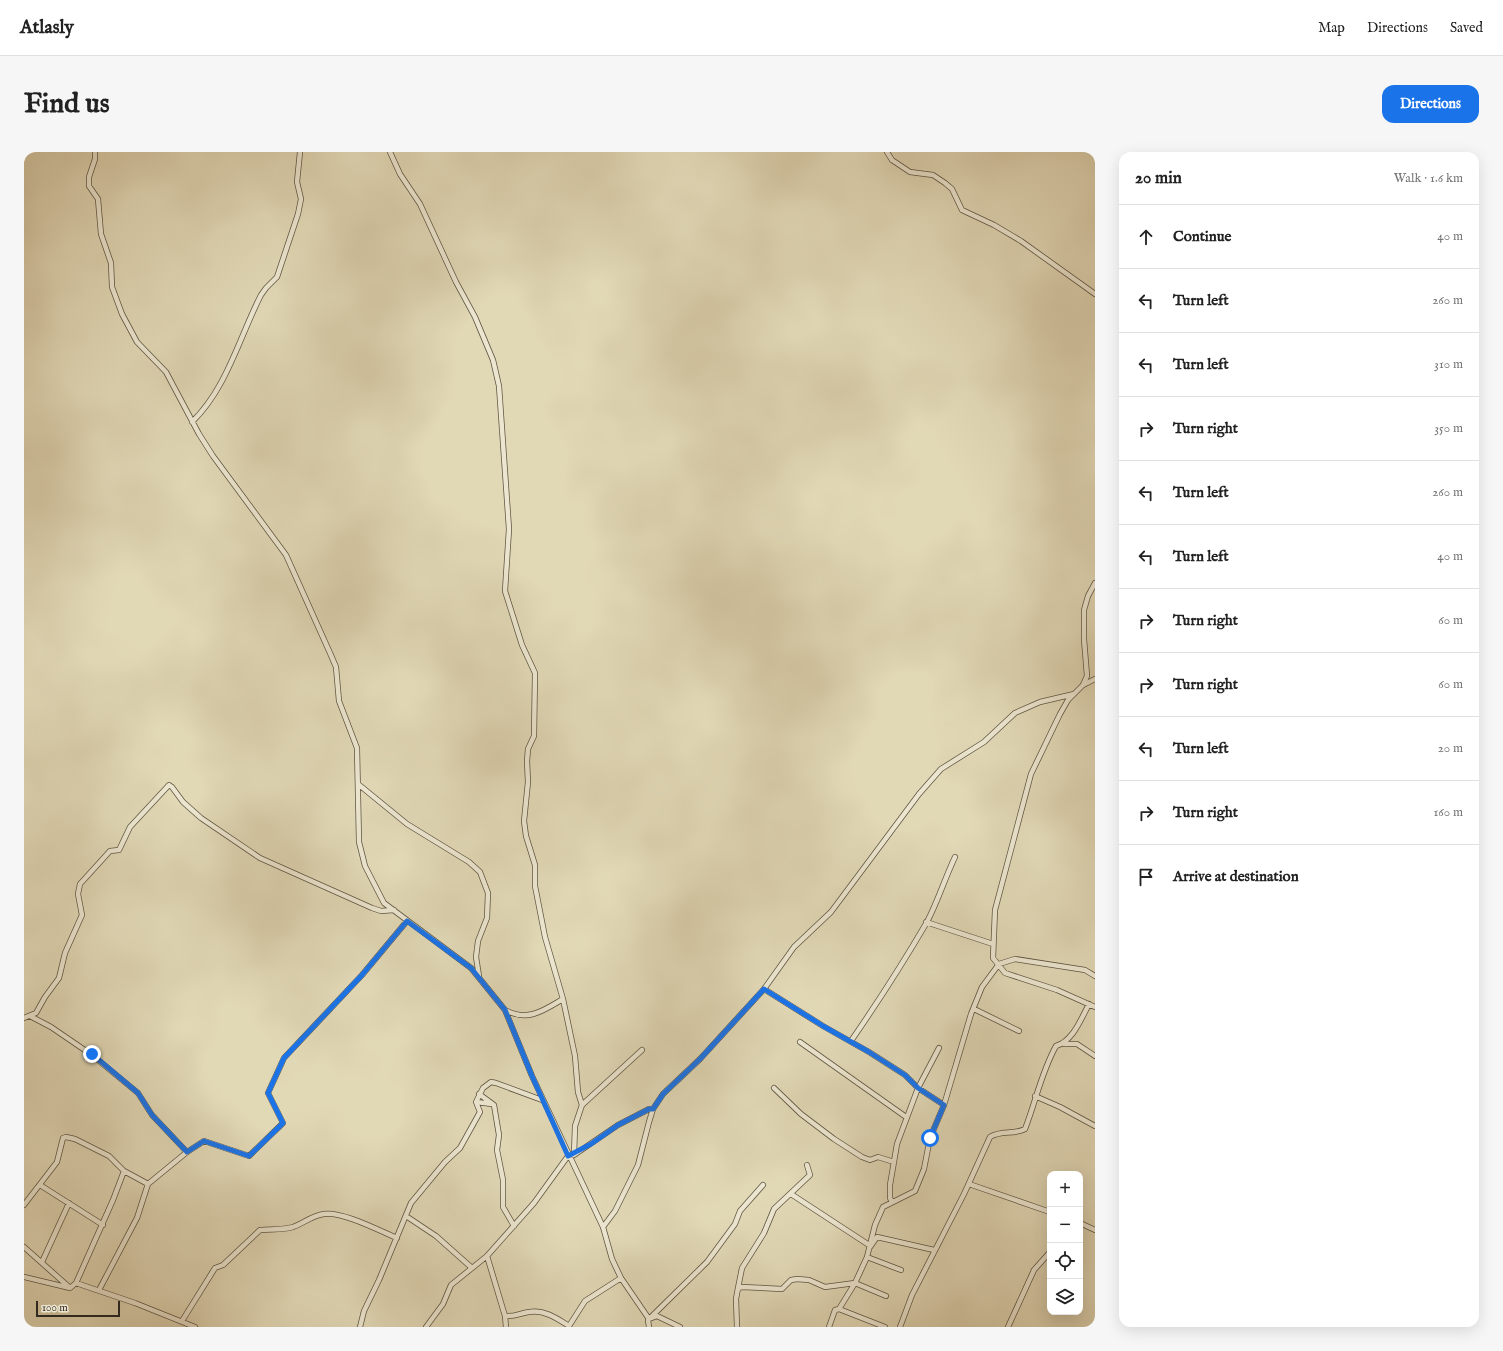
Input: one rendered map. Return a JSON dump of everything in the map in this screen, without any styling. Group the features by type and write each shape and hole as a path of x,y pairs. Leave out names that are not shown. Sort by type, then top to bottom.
{"street":[{"path":"95,152 95,159 88,181 90,189 98,199 100,234 112,263 111,281 114,293 133,336 146,353 166,372 192,422 213,456 286,555 336,667 339,701 357,748 359,842 365,866 380,898 407,921 471,968 505,1010 542,1100 602,1227 612,1258 621,1278 649,1319 649,1327"},
{"path":"192,422 208,405 224,375 261,295 277,277 300,204 297,182 300,152"},
{"path":"390,152 400,174 420,204 456,282 475,317 493,360 500,386 509,529 505,591 507,602 522,645 535,673 534,736 528,748 528,782 524,821 526,836 535,865 535,886 544,937 563,1000 575,1056 578,1092 582,1105"},
{"path":"887,152 892,160 910,172 933,175 945,183 952,189 962,210 984,220 1021,241 1095,294"},
{"path":"1083,685 1088,674 1084,638 1084,610 1088,596 1095,583"},
{"path":"1095,679 1083,685 1074,694 1060,714 1031,774 995,910 993,944 993,958 1005,973 1057,990 1095,1007"},
{"path":"602,1227 615,1211 638,1165 653,1109 663,1094 700,1059 764,989 794,947 831,912 919,794 941,769 984,742 1015,713 1040,702 1074,694"},
{"path":"358,784 407,824 469,862 480,872 488,893 487,918 478,941 476,957 479,977"},
{"path":"26,1017 36,1013 61,974 64,953 82,915 78,894 80,884 110,852 119,850 130,827 169,786 172,787 183,802 201,818 260,858 372,908 381,911 394,910"},
{"path":"851,1041 882,998 926,922 940,895 955,857"},
{"path":"100,1290 137,1218 148,1184 187,1152 204,1141 249,1156 283,1123 268,1093 284,1058 362,975 407,921"},
{"path":"926,922 993,944"},
{"path":"829,1327 835,1310 839,1309 855,1284 867,1257 883,1207 915,1191 924,1169 930,1138 944,1105 982,987 999,964 1015,958 1085,970 1095,976"},
{"path":"764,989 905,1075 918,1088 944,1105"},
{"path":"505,1010 515,1015 536,1014 563,1000"},
{"path":"1064,1044 1075,1031 1089,1004"},
{"path":"974,1009 1019,1031"},
{"path":"26,1017 51,1027 92,1054 138,1093 152,1115 187,1152"},
{"path":"800,1042 906,1117"},
{"path":"900,1327 912,1295 969,1184 990,1137 999,1134 1019,1133 1025,1129 1041,1078 1056,1046 1064,1044 1077,1044 1095,1056"},
{"path":"892,1202 890,1198 897,1144 918,1088 939,1048"},
{"path":"574,1155 575,1126 582,1105 642,1050"},
{"path":"360,1327 364,1311 411,1203 420,1190 445,1162 460,1148 464,1138 472,1129 480,1112 476,1102 483,1088 491,1082 542,1100"},
{"path":"774,1088 801,1114 834,1139 862,1157 870,1160 878,1157 894,1162"},
{"path":"479,1094 494,1105 498,1135 498,1150 503,1180 503,1207 514,1226"},
{"path":"1035,1096 1060,1107 1095,1126"},
{"path":"476,1102 494,1105"},
{"path":"426,1327 443,1304 451,1285 487,1256 514,1226 568,1156 574,1155 618,1125 649,1109 653,1109"},
{"path":"24,1205 57,1162 64,1138 66,1137 76,1139 109,1156 124,1171 148,1184"},
{"path":"737,1327 736,1299 742,1268 764,1232 774,1209 810,1175 807,1165"},
{"path":"70,1288 76,1283 124,1171"},
{"path":"969,1184 1047,1211"},
{"path":"40,1185 102,1224"},
{"path":"649,1319 707,1262 735,1224 740,1211 763,1185"},
{"path":"791,1194 869,1247"},
{"path":"42,1262 69,1203"},
{"path":"182,1321 215,1268 223,1266 260,1230 291,1228 309,1218 324,1214 331,1214 361,1222 397,1238"},
{"path":"406,1216 436,1236 472,1268"},
{"path":"1083,1224 1095,1230"},
{"path":"869,1247 877,1237 934,1250"},
{"path":"24,1247 70,1288"},
{"path":"1008,1327 1034,1270 1047,1255"},
{"path":"487,1256 505,1316 506,1327"},
{"path":"867,1257 901,1270"},
{"path":"24,1277 70,1288"},
{"path":"505,1316 515,1317 530,1311 552,1315 569,1327 585,1301 621,1278"},
{"path":"738,1288 782,1289 794,1279 809,1280 825,1287 855,1284 886,1296"},
{"path":"76,1283 100,1290 195,1327"},
{"path":"839,1309 885,1327"},
{"path":"649,1319 657,1316 680,1327"}],"route":[{"path":"92,1054 138,1093 152,1115 187,1152 204,1141 249,1156 283,1123 268,1093 284,1058 362,975 407,921 471,968 505,1010 542,1100 560,1135 568,1156 574,1155 618,1125 649,1109 653,1109 663,1094 700,1059 764,989 836,1034 851,1041 888,1064 905,1075 918,1088 944,1105 930,1138"}]}
